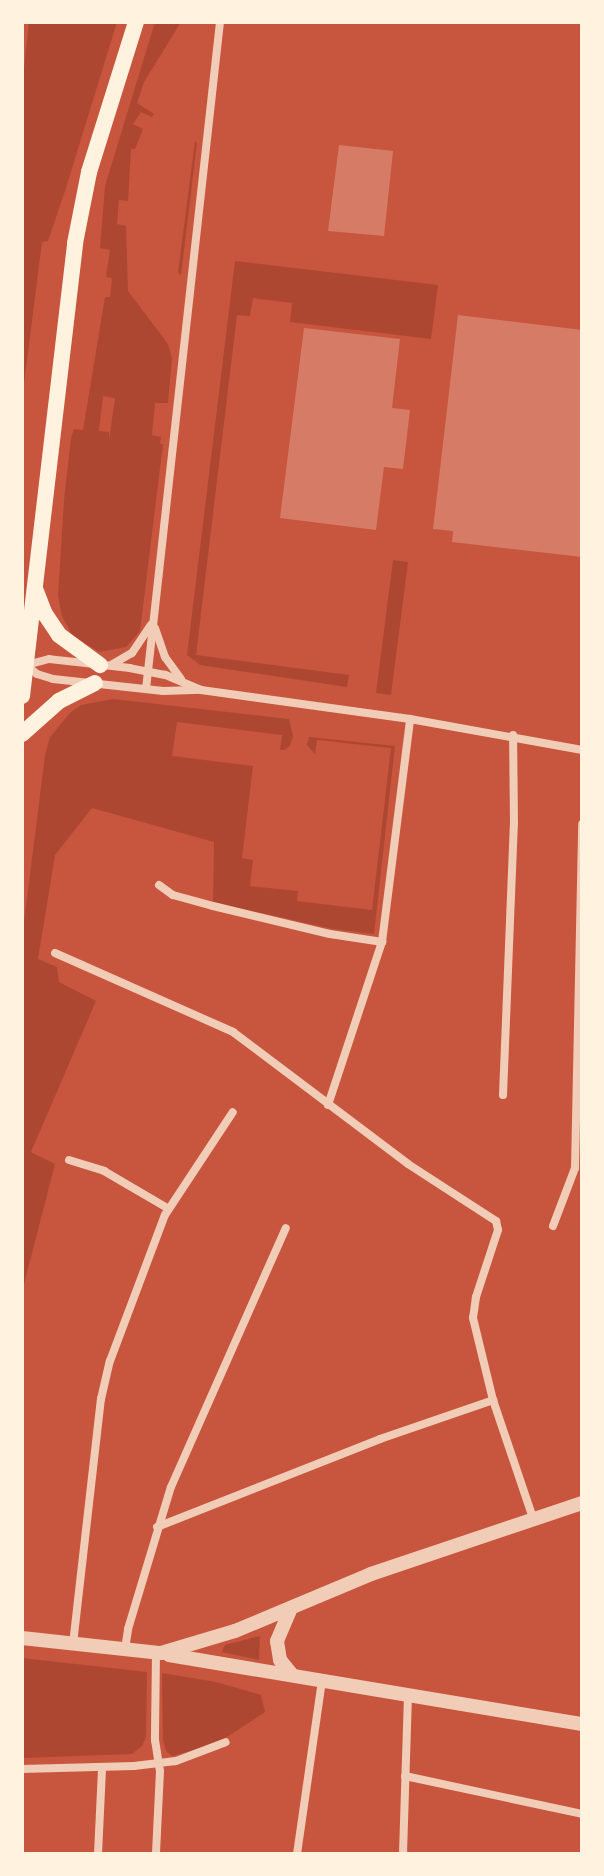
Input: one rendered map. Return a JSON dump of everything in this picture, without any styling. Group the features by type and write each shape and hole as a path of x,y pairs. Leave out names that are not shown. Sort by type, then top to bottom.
{"main road":[{"path":"22,696 79,218 98,139 136,22"},
{"path":"35,586 45,614 59,635 105,665"},
{"path":"22,734 59,701 95,683"}],"street":[{"path":"146,689 220,22"},
{"path":"105,665 132,653 154,621"},
{"path":"154,621 165,657 184,683"},
{"path":"26,665 49,659 148,671 201,690"},
{"path":"26,665 45,678 146,689 201,690 513,735 582,750"},
{"path":"328,1105 382,942 410,719"},
{"path":"503,1095 514,824 513,735"},
{"path":"553,1226 575,1168 582,824"},
{"path":"159,885 189,900 330,934 382,942"},
{"path":"55,953 233,1032 408,1164 496,1221 498,1230 476,1297 473,1318 493,1400 533,1518"},
{"path":"73,1644 101,1399 110,1361 169,1209 233,1112"},
{"path":"69,1160 104,1171 169,1209"},
{"path":"125,1649 157,1527 171,1487 286,1228"},
{"path":"157,1527 380,1439 493,1400"},
{"path":"158,1653 225,1635 371,1574 582,1503"},
{"path":"291,1608 277,1641 280,1660 292,1675"},
{"path":"22,1638 158,1653 582,1724"},
{"path":"156,1854 158,1653"},
{"path":"297,1854 322,1680"},
{"path":"403,1854 408,1695"},
{"path":"22,1769 102,1768 158,1763 196,1756 226,1742"},
{"path":"98,1854 102,1768"},
{"path":"405,1776 582,1814"}],"shaded area":[{"path":"29,22 117,22 48,241 42,242 22,400 22,87"},
{"path":"155,22 181,22 144,82 137,103 154,114 152,117 141,112 133,124 143,129 135,149 131,149 128,201 119,200 117,224 126,226 128,291 168,344 172,358 168,403 155,403 152,435 161,437 160,444 163,444 140,631 126,647 99,652 72,635 62,616 58,596 71,438 74,429 83,430 105,297 110,297 112,278 106,277 110,250 100,248 105,186","holes":["103,396 115,398 109,440 109,432 99,431"]},
{"path":"195,141 197,143 181,275 178,273"},
{"path":"235,261 438,285 431,339 290,322 292,303 253,298 250,316 237,315 196,655 349,675 347,687 200,665 187,655"},
{"path":"393,560 408,562 391,695 376,693"},
{"path":"113,699 289,719 293,736 290,746 284,750 280,750 282,735 177,722 172,756 253,766 242,858 253,860 250,886 298,891 297,901 372,910 391,748 317,740 315,754 307,745 309,737 395,746 374,934 333,929 213,902 214,842 92,808 55,855 38,959 57,967 59,982 96,1001 31,1152 55,1164 22,1292 22,938 45,755 50,737 71,712 81,705"},
{"path":"260,1636 259,1660 222,1652 225,1645"},
{"path":"22,1658 147,1672 146,1737 142,1746 132,1754 22,1758"},
{"path":"162,1673 216,1682 261,1695 265,1712 216,1744 172,1756 166,1751 163,1740"}],"building":[{"path":"339,145 393,151 384,236 328,231"},
{"path":"458,315 582,330 582,557 452,542 453,531 433,529"},
{"path":"304,328 400,339 392,408 410,410 403,469 384,467 376,530 280,518"}]}
